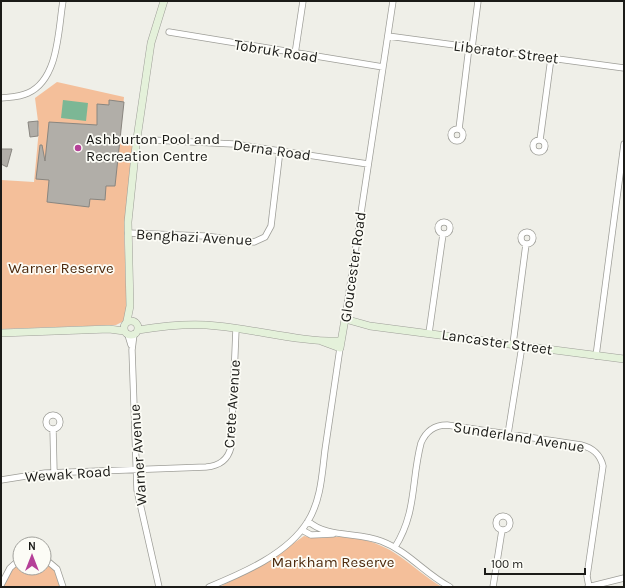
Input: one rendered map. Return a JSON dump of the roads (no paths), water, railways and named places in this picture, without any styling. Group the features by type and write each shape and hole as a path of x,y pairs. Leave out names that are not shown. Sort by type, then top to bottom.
{"street":[{"path":"1,98 28,93 39,86 46,78 54,58 63,1"},
{"name":"Warner Avenue","path":"159,586 139,502 136,470 128,233 136,145 151,43 164,1"},
{"path":"295,54 303,1"},
{"name":"Gloucester Road","path":"209,587 237,575 285,546 302,530 308,521 318,496 393,1"},
{"path":"459,129 478,1"},
{"name":"Tobruk Road","path":"168,32 383,68"},
{"name":"Liberator Street","path":"388,36 624,68"},
{"path":"540,140 551,58"},
{"name":"Derna Road","path":"151,140 225,143 368,164"},
{"path":"596,356 623,163 624,144"},
{"name":"Benghazi Avenue","path":"128,233 205,236 248,242 262,240 268,234 271,226 280,150"},
{"path":"429,333 443,234"},
{"path":"513,344 526,244"},
{"name":"Lancaster Street","path":"344,322 624,359"},
{"path":"1,332 212,326 341,345"},
{"name":"Crete Avenue","path":"136,470 213,467 222,463 228,456 232,447 236,329"},
{"path":"508,434 522,346"},
{"name":"Sunderland Avenue","path":"395,547 404,533 409,520 420,447 423,438 429,430 437,425 447,425 587,446 600,457 603,470 587,576 590,587"},
{"path":"53,430 54,472"},
{"name":"Wewak Road","path":"1,480 54,472 136,470"},
{"path":"308,521 320,530 381,540 395,547 450,587"},
{"path":"302,530 313,536 337,533"},
{"path":"493,587 502,530"},
{"path":"52,565 57,569 63,587"},
{"path":"1,585 12,566"},
{"path":"590,587 624,578"}],"place":[{"name":"Ashburton Pool and Recreation Centre","path":"78,148"}],"park label":[{"name":"Warner Reserve","path":"61,268"},
{"name":"Markham Reserve","path":"333,562"}]}
